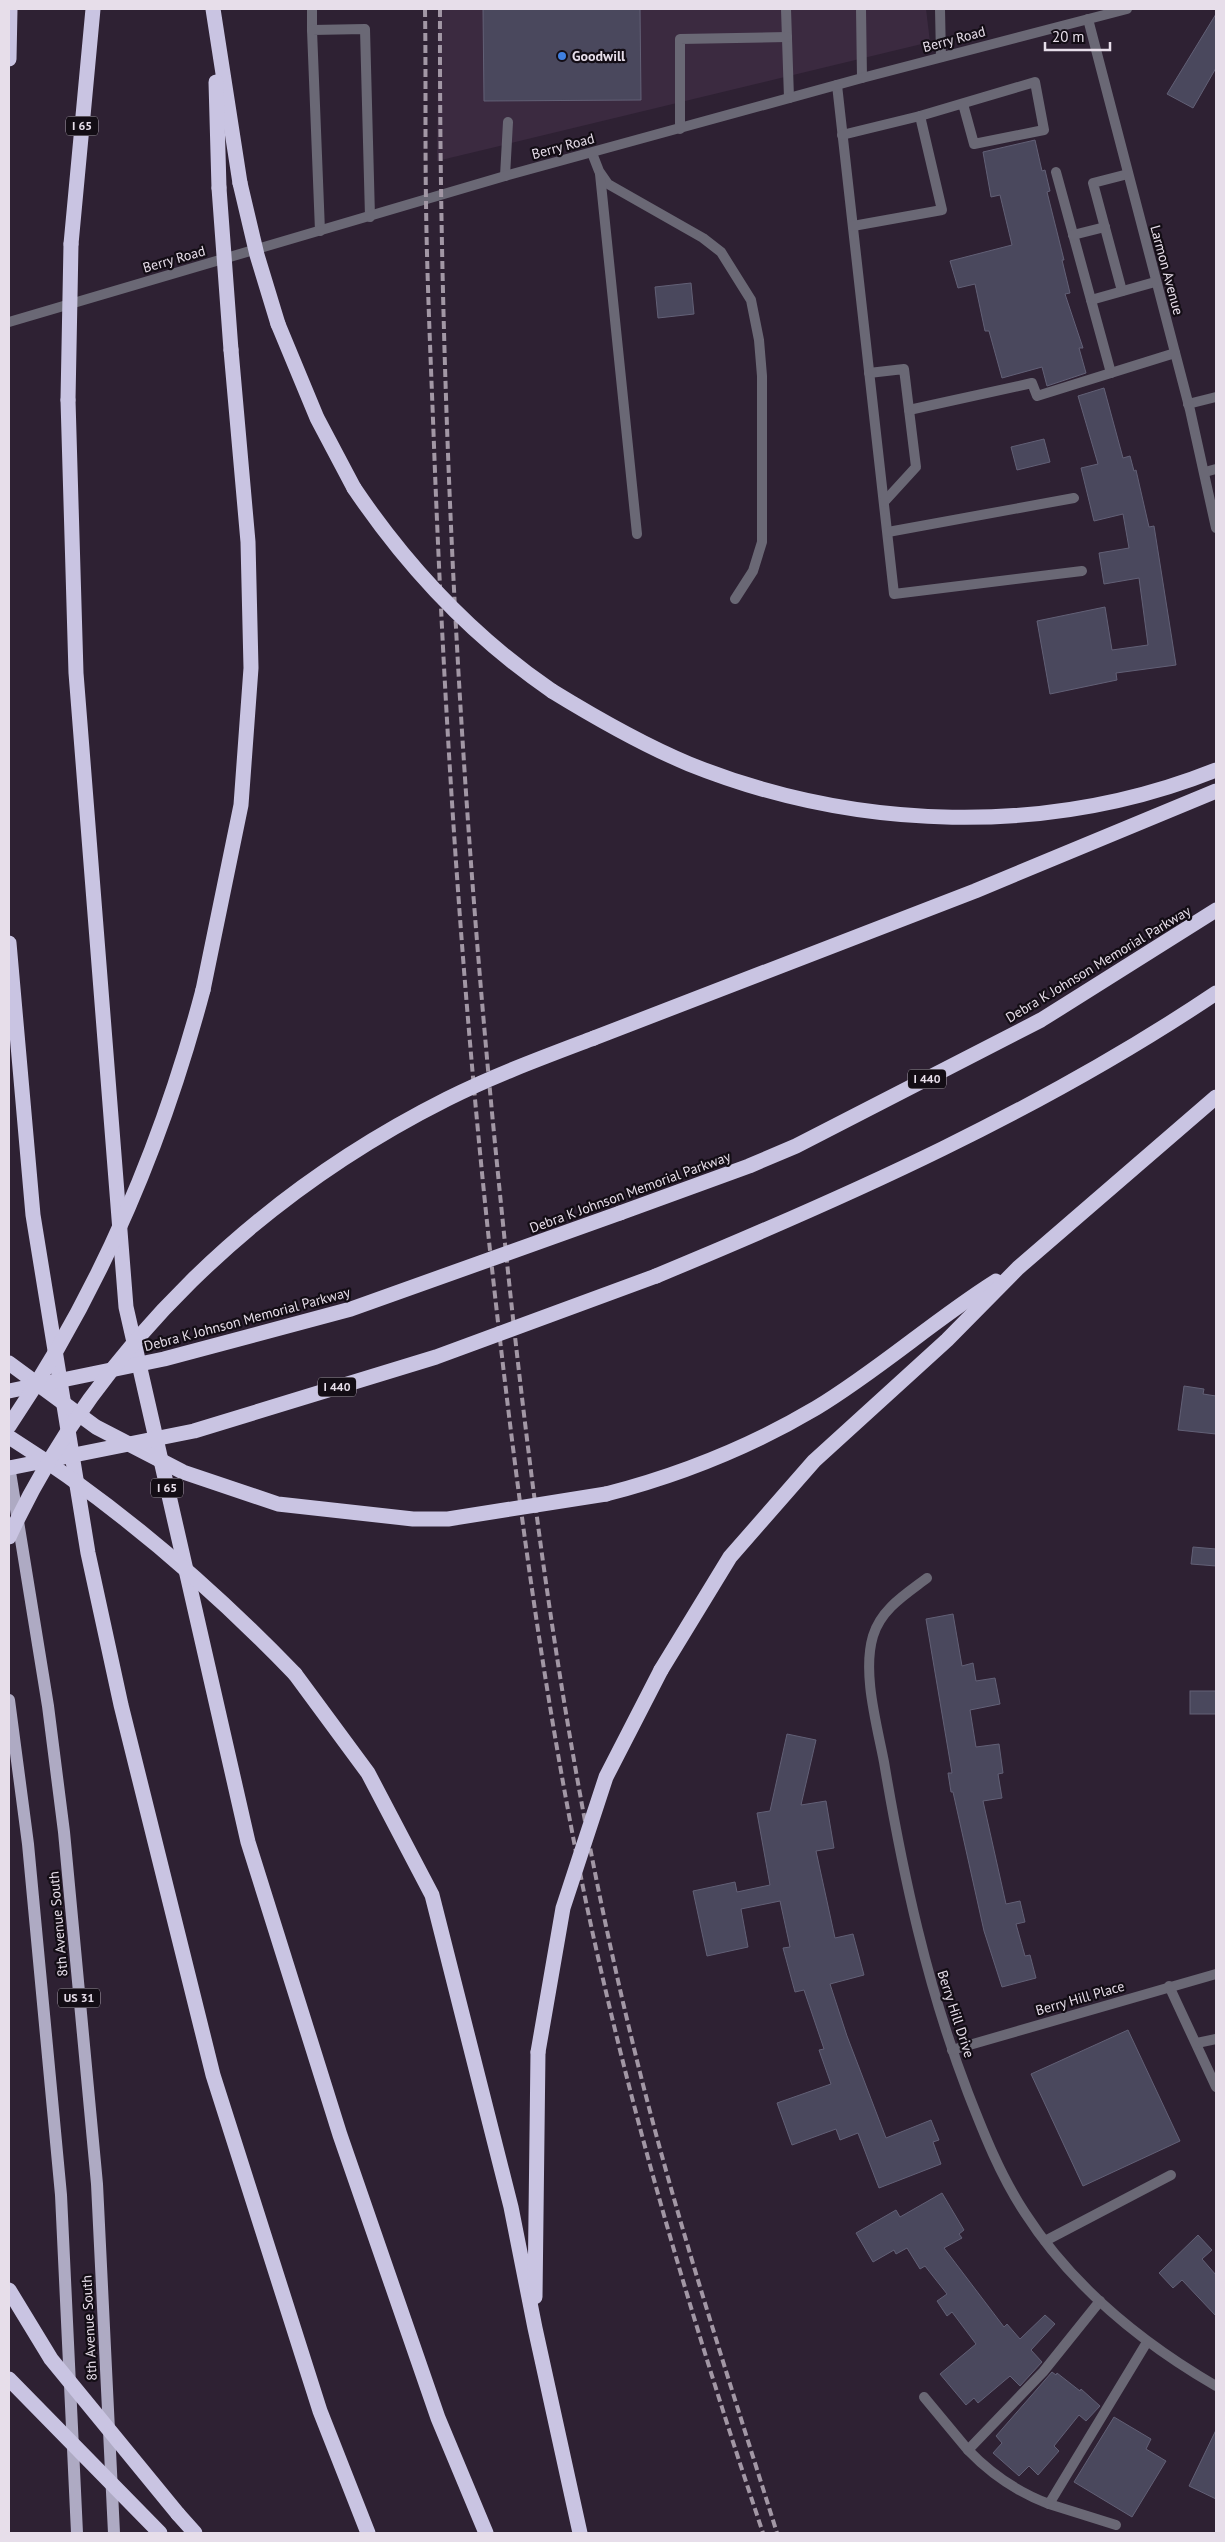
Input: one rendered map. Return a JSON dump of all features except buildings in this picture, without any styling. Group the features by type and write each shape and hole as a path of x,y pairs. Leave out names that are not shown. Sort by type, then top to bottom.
{"highway":[{"path":"9,59 10,9"},
{"name":"I 65","path":"93,9 71,244 68,400 76,673 126,1307 248,1842 357,2182 438,2418 486,2533"},
{"path":"213,16 240,183 257,255 278,324 317,418 354,488 402,555 453,610 488,643 552,691 639,741 713,773 783,795 867,811 928,817 1035,814 1131,797 1216,770"},
{"path":"9,1426 63,1340 126,1212 170,1100 203,990 241,805 251,668 248,542 218,188 213,16"},
{"path":"9,1537 39,1479 74,1422 160,1313 207,1265 235,1240 316,1178 390,1131 485,1082 975,891 1216,791"},
{"name":"Debra K Johnson Memorial Parkway","path":"9,1391 164,1359 351,1309 749,1166 820,1133 1040,1020 1216,910"},
{"path":"9,943 33,1215 88,1553 121,1705 213,2076 320,2411 368,2533"},
{"name":"I 440","path":"9,1467 194,1431 436,1357 656,1276 944,1148 1080,1076 1216,993"},
{"path":"535,2328 538,2052 563,1908 606,1777 661,1670 730,1557 781,1496 846,1429 947,1340 1018,1268 1216,1097"},
{"path":"9,1363 96,1427 183,1472 278,1504 413,1520 448,1520 606,1494 691,1469 763,1437 816,1408 873,1369 953,1309 1018,1268"},
{"path":"9,1437 92,1494 174,1559 239,1616 295,1674 368,1773 432,1895 511,2207 535,2328 580,2533"},
{"path":"9,2290 51,2359 195,2533"},
{"path":"9,2379 160,2533"}],"main road":[{"name":"8th Avenue South","path":"9,1467 48,1706 64,1832 97,2184 114,2533"},
{"name":"8th Avenue South","path":"9,1700 28,1844 61,2195 77,2533"}],"street":[{"path":"312,9 320,231"},
{"path":"786,9 790,98"},
{"path":"861,9 862,78"},
{"path":"940,9 941,57"},
{"name":"Berry Road","path":"9,322 505,176 862,78 1128,9"},
{"name":"Larmon Avenue","path":"1088,19 1188,404 1205,472 1216,528"},
{"path":"312,30 365,29 370,217"},
{"path":"680,129 680,39 787,37"},
{"path":"842,135 920,116 1035,82 1044,130 974,144 963,104"},
{"path":"837,85 894,594 1082,570"},
{"path":"853,226 942,210 920,116"},
{"path":"505,176 508,122"},
{"path":"592,152 599,171 637,534"},
{"path":"599,171 608,184 622,194 702,238 721,252 751,300 759,340 762,376 762,542 753,571 734,598"},
{"path":"1056,172 1111,373"},
{"path":"1122,291 1093,183 1128,174"},
{"path":"1073,235 1105,227"},
{"path":"1090,300 1155,282"},
{"path":"909,410 1032,383 1037,396 1175,353"},
{"path":"870,373 904,369 916,467 884,502"},
{"path":"1188,404 1216,396"},
{"path":"1205,472 1216,469"},
{"path":"888,532 1074,498"},
{"name":"Berry Hill Drive","path":"927,1578 898,1600 882,1618 873,1636 870,1663 885,1770 912,1909 924,1958 952,2050 996,2162 1025,2214 1046,2242 1100,2301 1147,2342 1216,2386"},
{"name":"Berry Hill Place","path":"952,2050 1216,1974"},
{"path":"1169,1986 1216,2087"},
{"path":"1197,2043 1216,2039"},
{"path":"1046,2242 1170,2175"},
{"path":"968,2450 1043,2372 1100,2301"},
{"path":"1049,2504 1147,2342"},
{"path":"924,2397 968,2450 1003,2482 1049,2504 1116,2525"}],"shaded area":[{"path":"439,9 926,9 930,42 437,161"}],"railway":[{"path":"425,9 428,293 448,744 479,1142 518,1490 555,1738 586,1902 604,1982 623,2062 666,2220 737,2456 763,2533"},
{"path":"440,9 443,298 454,587 462,731 472,876 497,1164 520,1385 534,1495 549,1605 585,1823 607,1932 632,2040 664,2165 777,2533"}],"place":[{"name":"Goodwill","path":"562,56"}]}
